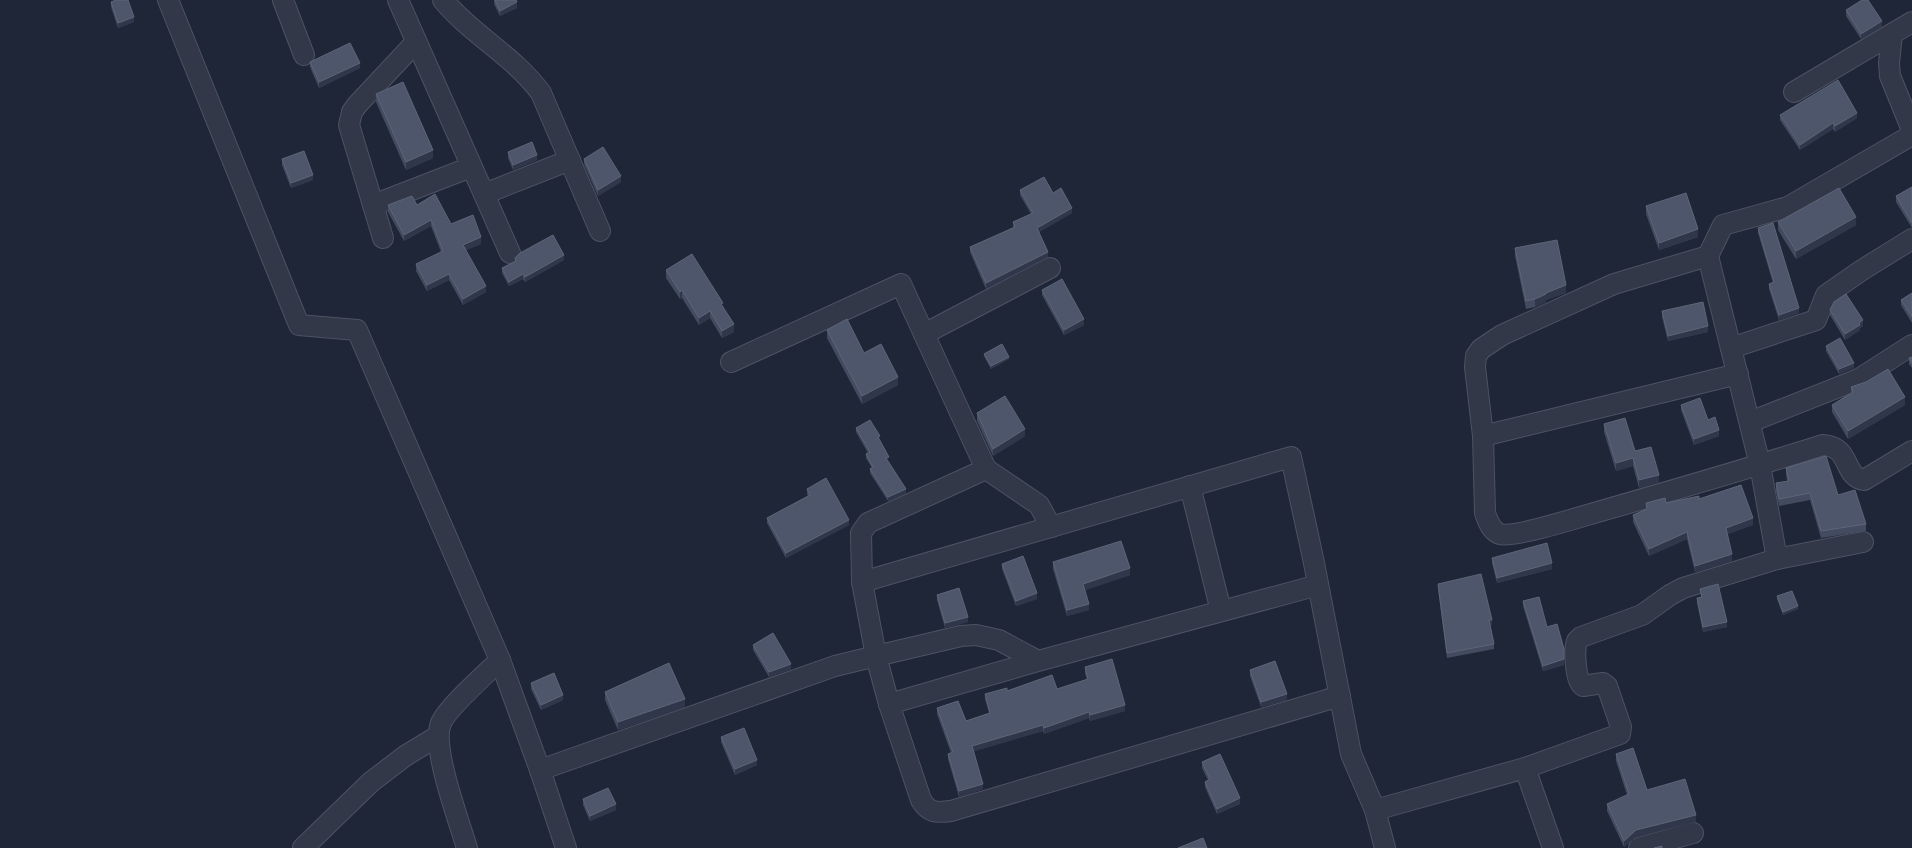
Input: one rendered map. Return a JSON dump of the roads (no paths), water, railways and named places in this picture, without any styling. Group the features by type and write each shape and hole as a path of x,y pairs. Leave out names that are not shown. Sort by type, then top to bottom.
{"street":[{"path":"168,0 299,325 357,330 500,660 540,770 566,848"},
{"path":"283,0 304,55"},
{"path":"398,0 510,252"},
{"path":"443,0 466,24 530,78 541,93 600,231"},
{"path":"1794,92 1912,22"},
{"path":"1892,34 1889,63 1890,76 1912,130"},
{"path":"383,238 349,125 350,118 357,104 416,42"},
{"path":"1777,559 1760,465 1708,256 1723,225 1788,207 1912,135"},
{"path":"484,194 570,160"},
{"path":"373,205 471,167"},
{"path":"1731,348 1816,320 1826,295 1862,270 1912,239"},
{"path":"1708,256 1614,284 1502,335 1481,349 1476,356 1475,367 1482,436 1485,513 1494,530 1500,534 1509,535 1564,522 1760,465 1823,445 1832,446 1841,451 1852,473 1857,478 1864,480 1912,451"},
{"path":"924,334 1050,268"},
{"path":"732,362 901,284 986,469 1039,505 1051,527"},
{"path":"1750,422 1859,379 1912,345"},
{"path":"1482,436 1738,374"},
{"path":"862,582 1291,457 1318,584 1351,754 1375,810 1385,848"},
{"path":"986,469 868,523 861,533 862,582 876,656 889,704 920,800 931,812 938,813 958,809 1340,696"},
{"path":"1190,486 1221,611"},
{"path":"1375,810 1525,768 1621,733 1621,728 1607,686 1603,683 1583,686 1579,682 1575,651 1577,641 1581,637 1642,615 1670,595 1683,588 1777,559 1863,542"},
{"path":"889,704 1038,661 1318,584"},
{"path":"540,770 835,666 961,636 976,635 999,640 1038,661"},
{"path":"467,848 443,767 438,736 441,723 450,711 500,660"},
{"path":"303,848 372,782 405,756 438,736"},
{"path":"1525,768 1553,848"},
{"path":"1639,848 1693,833"}]}
